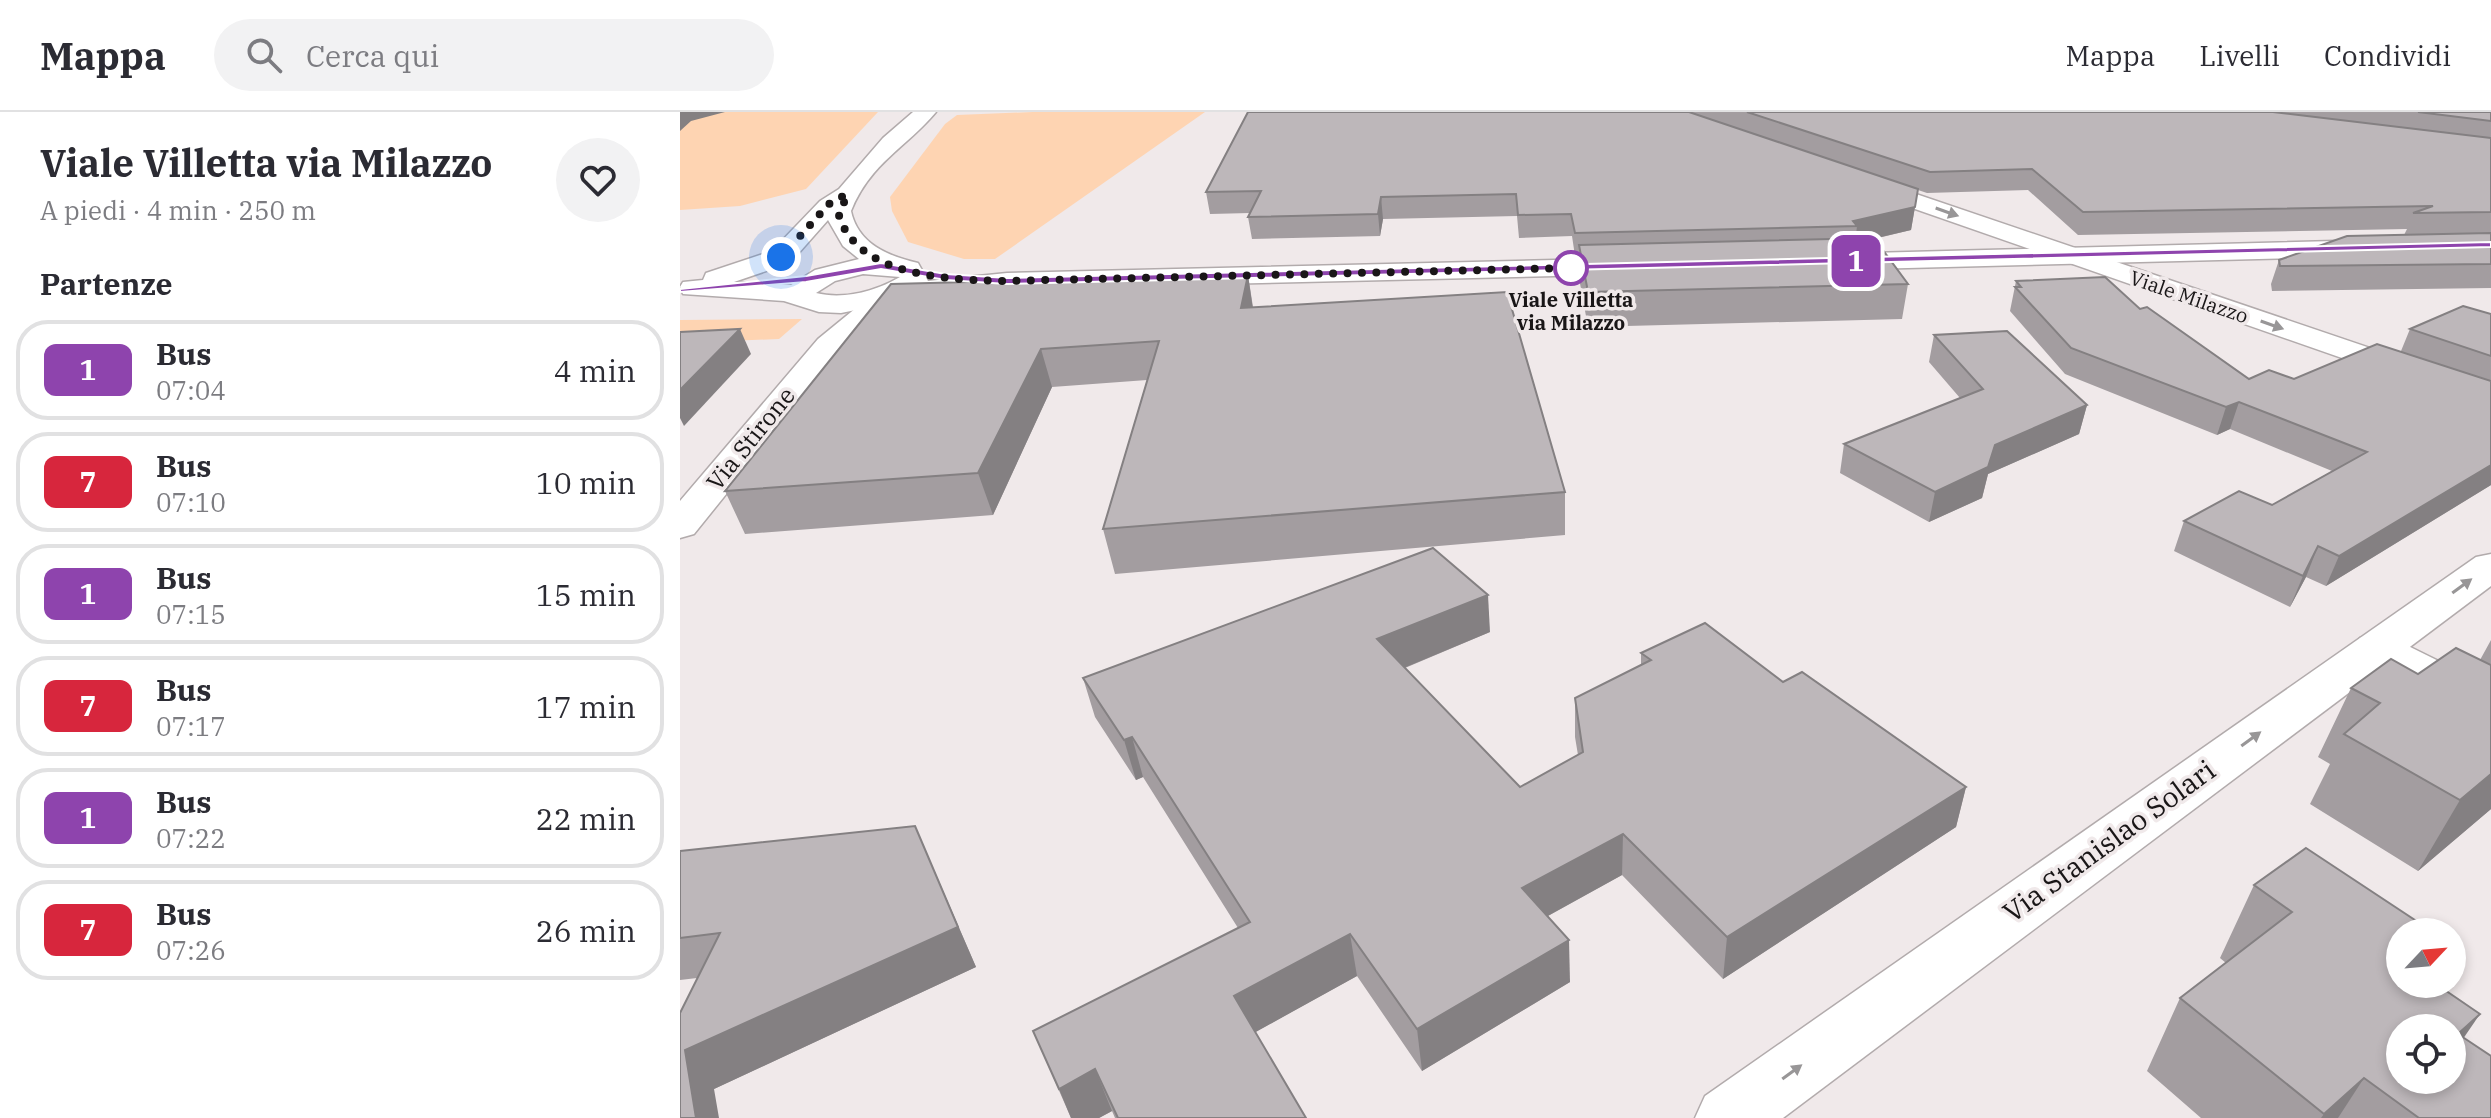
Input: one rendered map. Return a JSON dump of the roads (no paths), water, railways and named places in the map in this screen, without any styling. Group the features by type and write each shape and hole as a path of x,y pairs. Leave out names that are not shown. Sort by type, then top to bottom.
{"street":[{"path":"817,288 846,264 849,240 839,216 847,194 903,128 926,112"},
{"name":"Viale Milazzo","path":"1834,172 2491,400"},
{"path":"684,288 745,272 781,257 829,204 847,194"},
{"path":"849,240 878,260 904,268 946,277 1007,281 1667,266"},
{"path":"1811,262 2491,245"},
{"path":"684,288 779,292 817,288 870,266 904,268"},
{"name":"Via Stirone","path":"680,526 823,352 869,308 916,279 904,268"},
{"path":"817,288 841,304 1007,281"},
{"path":"817,288 825,316 823,352"},
{"name":"Via Stanislao Solari","path":"1729,1118 2491,566"},
{"path":"2376,648 2491,706"}],"place":[{"name":"Viale Villetta via Milazzo","path":"1571,268"}]}
